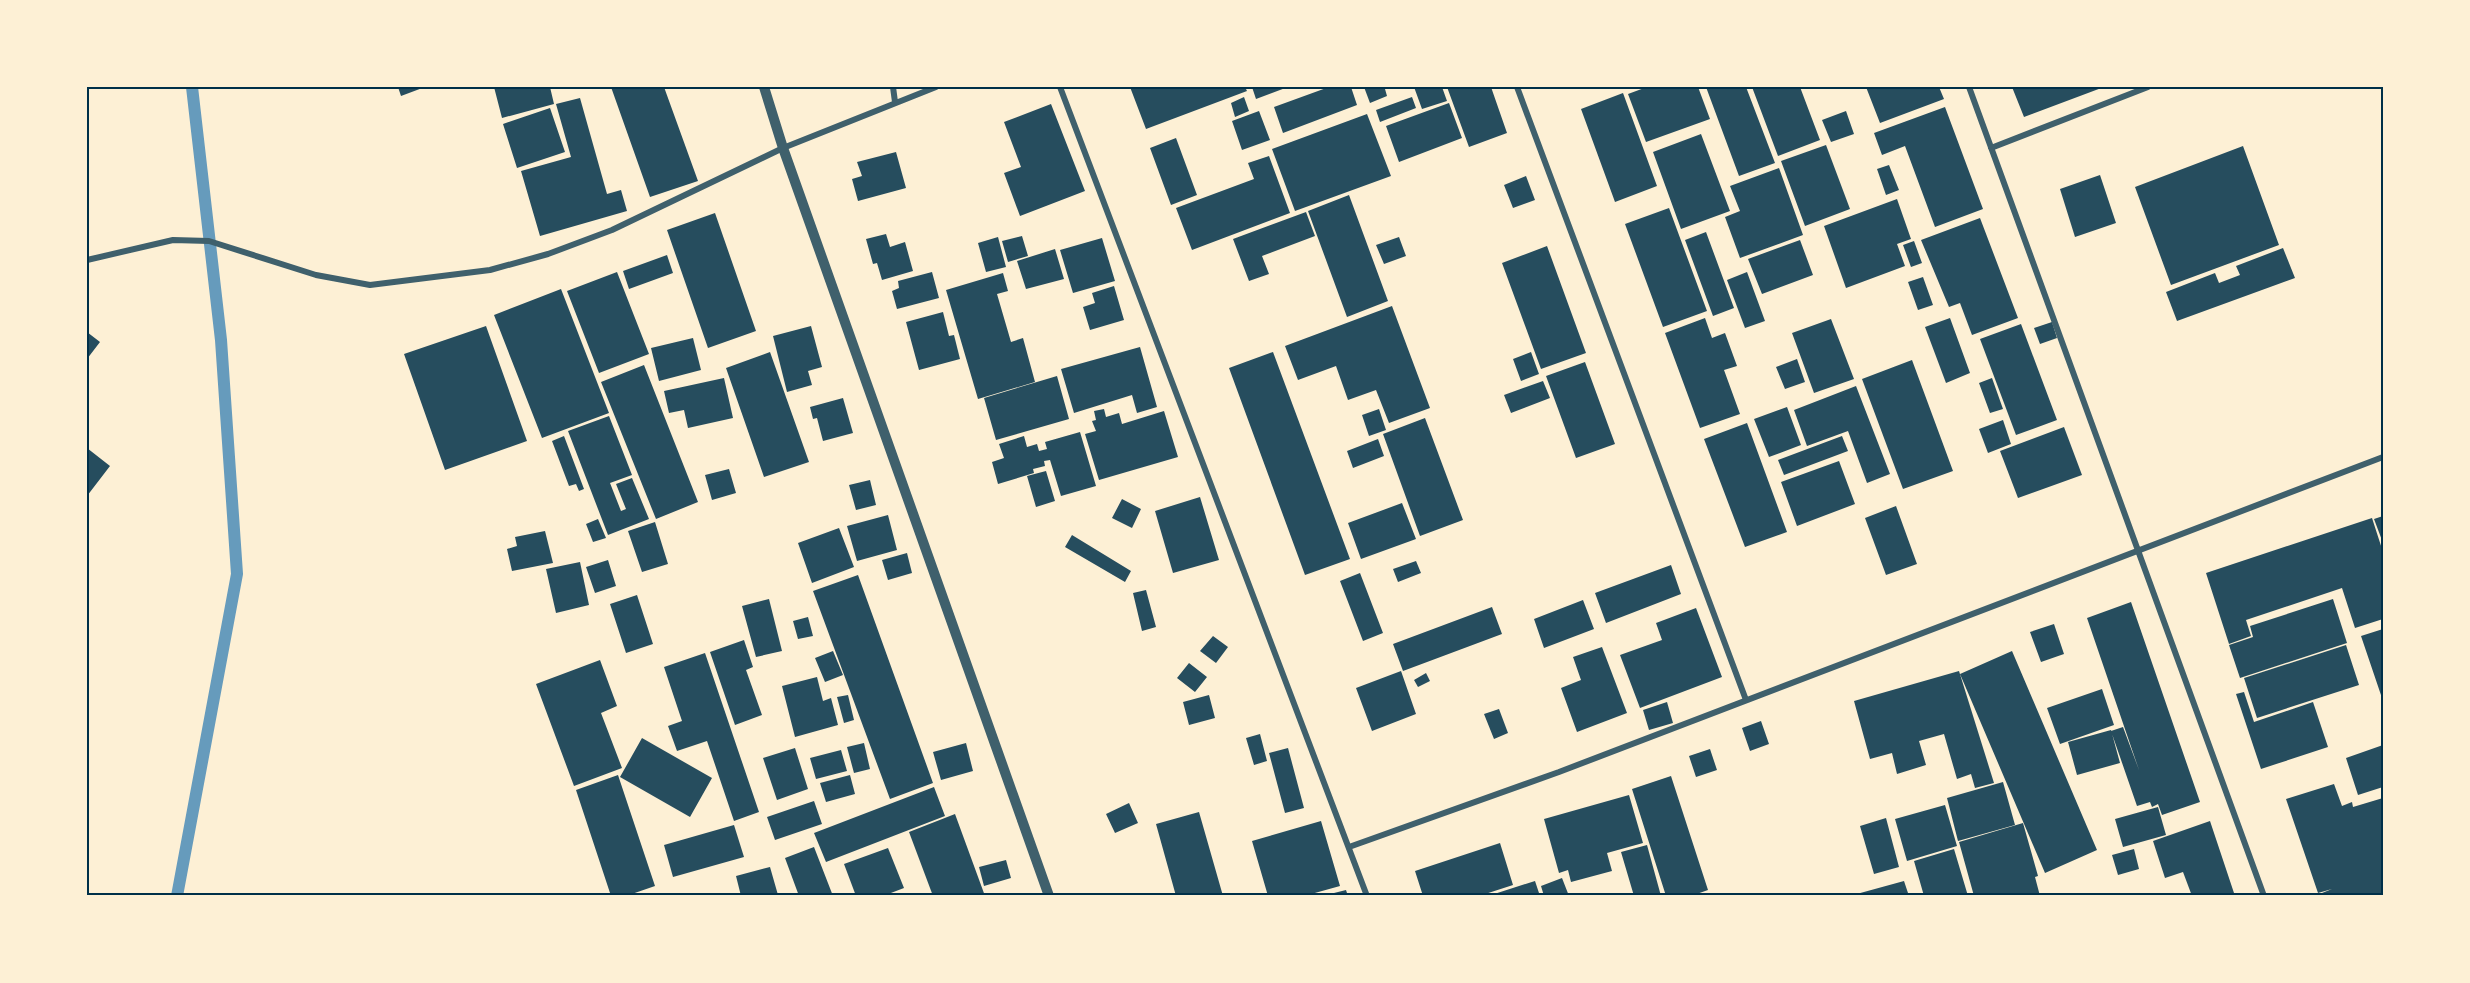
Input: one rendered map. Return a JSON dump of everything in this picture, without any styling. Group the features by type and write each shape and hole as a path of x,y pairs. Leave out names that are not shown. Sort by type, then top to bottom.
{"street":[{"path":"764,87 783,148 1049,896"},
{"path":"893,87 896,102"},
{"path":"87,260 173,240 182,240 209,241 316,275 370,285 490,270 548,254 612,230 783,148 936,87"},
{"path":"1060,87 1367,896"},
{"path":"1517,87 1746,700"},
{"path":"1969,87 2264,896"},
{"path":"1991,148 2148,87"},
{"path":"1349,847 1559,772 2383,457"}],"building":[{"path":"398,87 425,87 401,96"},
{"path":"494,87 550,87 554,104 502,118"},
{"path":"611,87 664,87 698,181 650,197"},
{"path":"1130,87 1245,87 1247,91 1146,129"},
{"path":"1252,87 1288,87 1256,99"},
{"path":"1329,87 1351,87 1357,105 1283,133 1274,107"},
{"path":"1364,87 1391,87 1385,89 1387,96 1370,103"},
{"path":"1414,87 1442,87 1447,101 1422,109"},
{"path":"1447,87 1491,87 1507,133 1469,147"},
{"path":"1647,87 1698,87 1710,119 1646,142 1628,94"},
{"path":"1706,87 1746,87 1775,163 1739,176"},
{"path":"1752,87 1800,87 1820,140 1778,156"},
{"path":"1866,87 1939,87 1944,99 1880,123"},
{"path":"2012,87 2104,87 2024,117"},
{"path":"1623,93 1657,186 1615,202 1581,109"},
{"path":"1244,97 1249,111 1235,117 1231,103"},
{"path":"1412,97 1416,108 1380,122 1376,110"},
{"path":"580,98 607,194 621,190 627,211 540,236 521,171 571,157 556,104"},
{"path":"1449,103 1462,138 1399,162 1386,126"},
{"path":"1051,104 1085,191 1020,216 1004,173 1021,167 1004,122"},
{"path":"1945,107 1983,209 1935,227 1905,146 1882,155 1874,133"},
{"path":"550,108 565,152 517,168 503,124"},
{"path":"1259,111 1270,140 1242,150 1232,121"},
{"path":"1846,111 1854,134 1831,142 1822,120"},
{"path":"1367,114 1391,176 1295,211 1272,149"},
{"path":"1701,134 1730,211 1681,229 1653,152"},
{"path":"1176,138 1197,195 1171,205 1150,148"},
{"path":"1826,145 1850,209 1805,226 1781,161"},
{"path":"2243,146 2279,245 2171,285 2135,187"},
{"path":"896,152 906,188 858,201 852,179 862,176 857,162"},
{"path":"1269,156 1290,213 1192,250 1176,208 1254,179 1248,163"},
{"path":"1889,165 1899,190 1886,195 1877,169"},
{"path":"1779,168 1803,235 1740,258 1725,217 1740,211 1730,186"},
{"path":"2100,175 2116,223 2075,237 2060,189"},
{"path":"1526,176 1535,200 1513,208 1504,185"},
{"path":"1349,195 1388,301 1347,317 1308,211"},
{"path":"1897,199 1911,239 1897,244 1905,266 1846,288 1824,226"},
{"path":"1669,208 1707,311 1663,327 1625,224"},
{"path":"1306,212 1315,236 1262,256 1269,274 1249,281 1233,239"},
{"path":"715,213 756,331 708,348 667,230"},
{"path":"1980,218 2018,318 1972,335 1960,303 1949,307 1921,240"},
{"path":"1706,232 1734,308 1713,316 1685,240"},
{"path":"886,234 890,247 905,242 913,271 882,280 877,263 873,264 866,239"},
{"path":"1022,236 1028,256 1008,262 1002,241"},
{"path":"998,237 1006,267 986,272 978,243"},
{"path":"1399,237 1406,256 1384,264 1376,245"},
{"path":"1102,238 1115,281 1073,293 1060,250"},
{"path":"1800,240 1813,275 1762,294 1748,259"},
{"path":"1914,241 1922,263 1911,267 1903,245"},
{"path":"1547,246 1586,353 1541,369 1502,263"},
{"path":"2283,248 2295,278 2177,321 2166,292 2215,273 2219,283 2240,275 2236,266"},
{"path":"1055,249 1064,279 1026,289 1017,261"},
{"path":"667,255 673,273 629,289 623,271"},
{"path":"617,272 649,354 599,373 567,291"},
{"path":"932,272 939,298 897,309 892,291 899,288 898,281"},
{"path":"1747,272 1765,321 1745,328 1727,280"},
{"path":"1003,273 1008,291 997,294 1011,342 1023,338 1035,382 978,399 946,290"},
{"path":"1923,277 1933,305 1918,310 1908,282"},
{"path":"1114,286 1124,320 1090,330 1083,307 1095,303 1092,293"},
{"path":"561,289 609,413 542,438 494,315"},
{"path":"1392,306 1430,408 1389,423 1376,390 1348,400 1336,366 1298,380 1285,346"},
{"path":"943,312 949,336 954,335 960,359 919,370 906,322"},
{"path":"1705,318 1712,338 1725,333 1737,366 1724,370 1740,414 1700,428 1665,333"},
{"path":"1950,318 1970,373 1946,383 1925,327"},
{"path":"1831,319 1854,379 1814,393 1792,333"},
{"path":"2052,322 2057,338 2040,344 2034,328"},
{"path":"2021,324 2057,420 2016,435 1980,339"},
{"path":"486,326 527,441 445,470 404,354"},
{"path":"811,326 822,367 808,371 812,385 787,392 773,336"},
{"path":"87,332 100,342 87,359"},
{"path":"693,338 701,370 659,381 651,348"},
{"path":"1140,347 1157,407 1137,413 1132,395 1074,413 1061,369"},
{"path":"770,352 809,462 764,477 726,368"},
{"path":"1273,352 1350,559 1305,575 1229,368"},
{"path":"1531,352 1539,374 1521,381 1513,359"},
{"path":"1797,359 1805,382 1785,389 1776,367"},
{"path":"1912,360 1953,471 1903,489 1862,379"},
{"path":"1585,362 1615,444 1576,458 1546,376"},
{"path":"644,365 698,502 656,519 601,382"},
{"path":"1057,376 1069,419 996,440 984,398"},
{"path":"724,378 733,418 688,428 684,410 669,413 664,391"},
{"path":"1992,378 2003,409 1990,413 1979,383"},
{"path":"1543,381 1550,398 1511,413 1504,395"},
{"path":"1856,386 1890,474 1867,483 1848,431 1807,446 1794,410"},
{"path":"843,398 853,433 823,441 817,418 813,419 810,407"},
{"path":"1787,407 1801,445 1769,457 1754,419"},
{"path":"1104,409 1106,417 1119,413 1122,424 1164,411 1178,457 1099,480 1085,434 1096,431 1092,421 1096,420 1094,411"},
{"path":"1379,409 1386,430 1369,436 1362,415"},
{"path":"609,416 632,475 610,483 621,511 626,509 616,484 632,478 649,519 608,535 568,431"},
{"path":"1425,418 1463,520 1420,536 1383,434"},
{"path":"2003,420 2011,444 1988,453 1979,429"},
{"path":"1747,423 1787,532 1745,547 1704,439"},
{"path":"2064,427 2082,475 2018,498 2000,451"},
{"path":"1080,432 1096,486 1061,496 1050,460 1044,461 1045,466 1033,469 1034,473 998,484 992,462 1004,458 999,444 1024,436 1027,447 1037,444 1039,451 1047,449 1045,442"},
{"path":"564,436 584,489 579,491 576,484 569,486 552,441"},
{"path":"1842,436 1848,451 1784,475 1778,460"},
{"path":"1378,439 1384,456 1353,468 1347,451"},
{"path":"87,448 110,466 87,496"},
{"path":"1839,461 1855,504 1797,526 1781,482"},
{"path":"729,469 736,493 712,500 705,475"},
{"path":"1046,471 1055,501 1036,507 1027,476"},
{"path":"870,480 876,505 856,510 849,485"},
{"path":"1200,497 1219,560 1173,573 1155,511"},
{"path":"1122,499 1141,509 1132,528 1112,518"},
{"path":"1402,503 1416,539 1361,559 1348,523"},
{"path":"1896,506 1917,564 1886,575 1865,518"},
{"path":"888,515 897,550 857,561 847,526"},
{"path":"2383,516 2383,543 2374,519"},
{"path":"2372,518 2383,552 2383,619 2355,628 2342,588 2246,620 2251,636 2229,644 2206,573"},
{"path":"598,519 606,538 593,542 586,524"},
{"path":"655,522 668,564 642,572 628,531"},
{"path":"839,528 854,567 812,583 798,543"},
{"path":"545,531 553,563 512,571 507,549 517,546 515,537"},
{"path":"1072,535 1131,571 1125,582 1065,547"},
{"path":"907,553 912,573 888,580 882,560"},
{"path":"608,560 616,586 595,593 586,567"},
{"path":"1416,561 1421,573 1398,582 1393,569"},
{"path":"580,562 589,605 556,613 546,569"},
{"path":"1671,565 1681,594 1606,623 1595,593"},
{"path":"1360,573 1383,633 1363,641 1340,581"},
{"path":"858,575 933,783 890,799 813,591"},
{"path":"1146,590 1156,627 1142,631 1133,593"},
{"path":"637,595 653,644 626,653 610,604"},
{"path":"769,599 782,651 756,657 742,606"},
{"path":"2333,599 2347,643 2240,678 2229,645 2253,637 2250,626"},
{"path":"1583,600 1594,629 1544,648 1534,619"},
{"path":"2131,602 2200,802 2162,815 2158,804 2152,807 2150,802 2137,806 2111,731 2123,727 2139,770 2087,618"},
{"path":"1492,607 1502,634 1403,671 1393,644"},
{"path":"1696,608 1722,677 1640,708 1620,655 1662,640 1656,623"},
{"path":"808,617 813,636 798,639 793,621"},
{"path":"2054,624 2064,654 2041,662 2030,632"},
{"path":"2383,629 2383,701 2361,636"},
{"path":"1213,636 1228,647 1216,663 1200,651"},
{"path":"744,640 753,667 746,670 762,715 735,725 710,652"},
{"path":"2346,645 2359,685 2257,718 2244,678"},
{"path":"1602,647 1627,713 1577,732 1561,688 1581,680 1573,657"},
{"path":"833,651 843,675 825,682 815,658"},
{"path":"2012,651 2097,850 2045,873 1960,674"},
{"path":"705,653 759,812 734,821 707,741 677,751 668,726 682,721 664,667"},
{"path":"600,660 617,706 601,713 622,768 574,786 536,684"},
{"path":"1189,663 1207,677 1195,692 1177,678"},
{"path":"1401,671 1416,714 1372,731 1356,688"},
{"path":"1959,671 1994,783 1975,788 1971,774 1957,779 1944,734 1919,741 1926,765 1897,774 1892,753 1870,759 1854,701"},
{"path":"1426,673 1430,681 1418,687 1414,680"},
{"path":"817,677 823,701 831,698 838,725 795,737 782,686"},
{"path":"2102,689 2114,725 2060,744 2047,708"},
{"path":"2244,692 2254,722 2313,702 2328,747 2261,769 2236,694"},
{"path":"848,695 854,720 844,723 837,697"},
{"path":"1209,695 1215,718 1189,725 1183,702"},
{"path":"1667,702 1673,723 1649,730 1643,710"},
{"path":"1499,709 1508,733 1494,739 1484,714"},
{"path":"1761,721 1769,744 1750,751 1742,728"},
{"path":"2111,730 2120,763 2077,775 2068,742"},
{"path":"1260,734 1267,761 1254,765 1246,738"},
{"path":"642,738 712,778 690,817 620,777"},
{"path":"864,743 870,769 854,773 847,747"},
{"path":"966,743 973,771 941,780 933,752"},
{"path":"2383,745 2383,787 2358,795 2346,758"},
{"path":"795,748 808,789 777,800 763,758"},
{"path":"1288,748 1304,808 1285,813 1269,753"},
{"path":"1710,749 1717,770 1696,777 1689,756"},
{"path":"841,750 847,771 816,779 810,758"},
{"path":"618,775 655,886 626,896 611,896 576,790"},
{"path":"850,775 855,794 826,802 820,783"},
{"path":"1671,776 1708,890 1691,896 1666,896 1632,789"},
{"path":"2003,782 2015,825 1958,841 1947,798"},
{"path":"2334,784 2342,806 2352,802 2353,807 2383,798 2383,896 2323,896 2322,893 2332,889 2318,893 2286,799"},
{"path":"934,787 945,816 826,862 814,833"},
{"path":"1629,795 1643,843 1607,853 1612,871 1571,882 1568,870 1559,873 1544,819"},
{"path":"814,801 822,824 775,840 767,817"},
{"path":"1129,803 1138,823 1115,833 1106,814"},
{"path":"1945,805 1957,846 1907,861 1895,819"},
{"path":"2158,807 2166,835 2123,847 2115,819"},
{"path":"1199,812 1223,896 1176,896 1156,824"},
{"path":"955,814 985,896 933,896 909,832"},
{"path":"1886,818 1899,867 1874,874 1860,826"},
{"path":"1321,821 1340,886 1304,896 1268,896 1252,841"},
{"path":"2210,821 2235,896 2192,896 2183,872 2165,878 2153,841"},
{"path":"2023,823 2038,876 2035,877 2040,896 1974,896 1959,842"},
{"path":"734,825 744,857 673,877 664,845"},
{"path":"1500,843 1513,885 1479,896 1423,896 1415,871"},
{"path":"1647,845 1661,896 1634,896 1621,852"},
{"path":"814,847 833,896 799,896 785,858"},
{"path":"888,848 904,888 883,896 856,896 844,864"},
{"path":"1954,849 1968,896 1924,896 1914,861"},
{"path":"2134,849 2139,869 2118,875 2112,855"},
{"path":"1006,860 1011,878 984,886 979,867"},
{"path":"770,867 778,895 741,896 736,876"},
{"path":"1562,878 1569,896 1544,896 1541,886"},
{"path":"1535,881 1540,896 1488,896"},
{"path":"1904,881 1909,896 1853,896 1853,895"},
{"path":"1346,890 1348,896 1326,896 1326,895"}],"waterway":[{"path":"177,896 237,574 221,340 192,87"}]}
